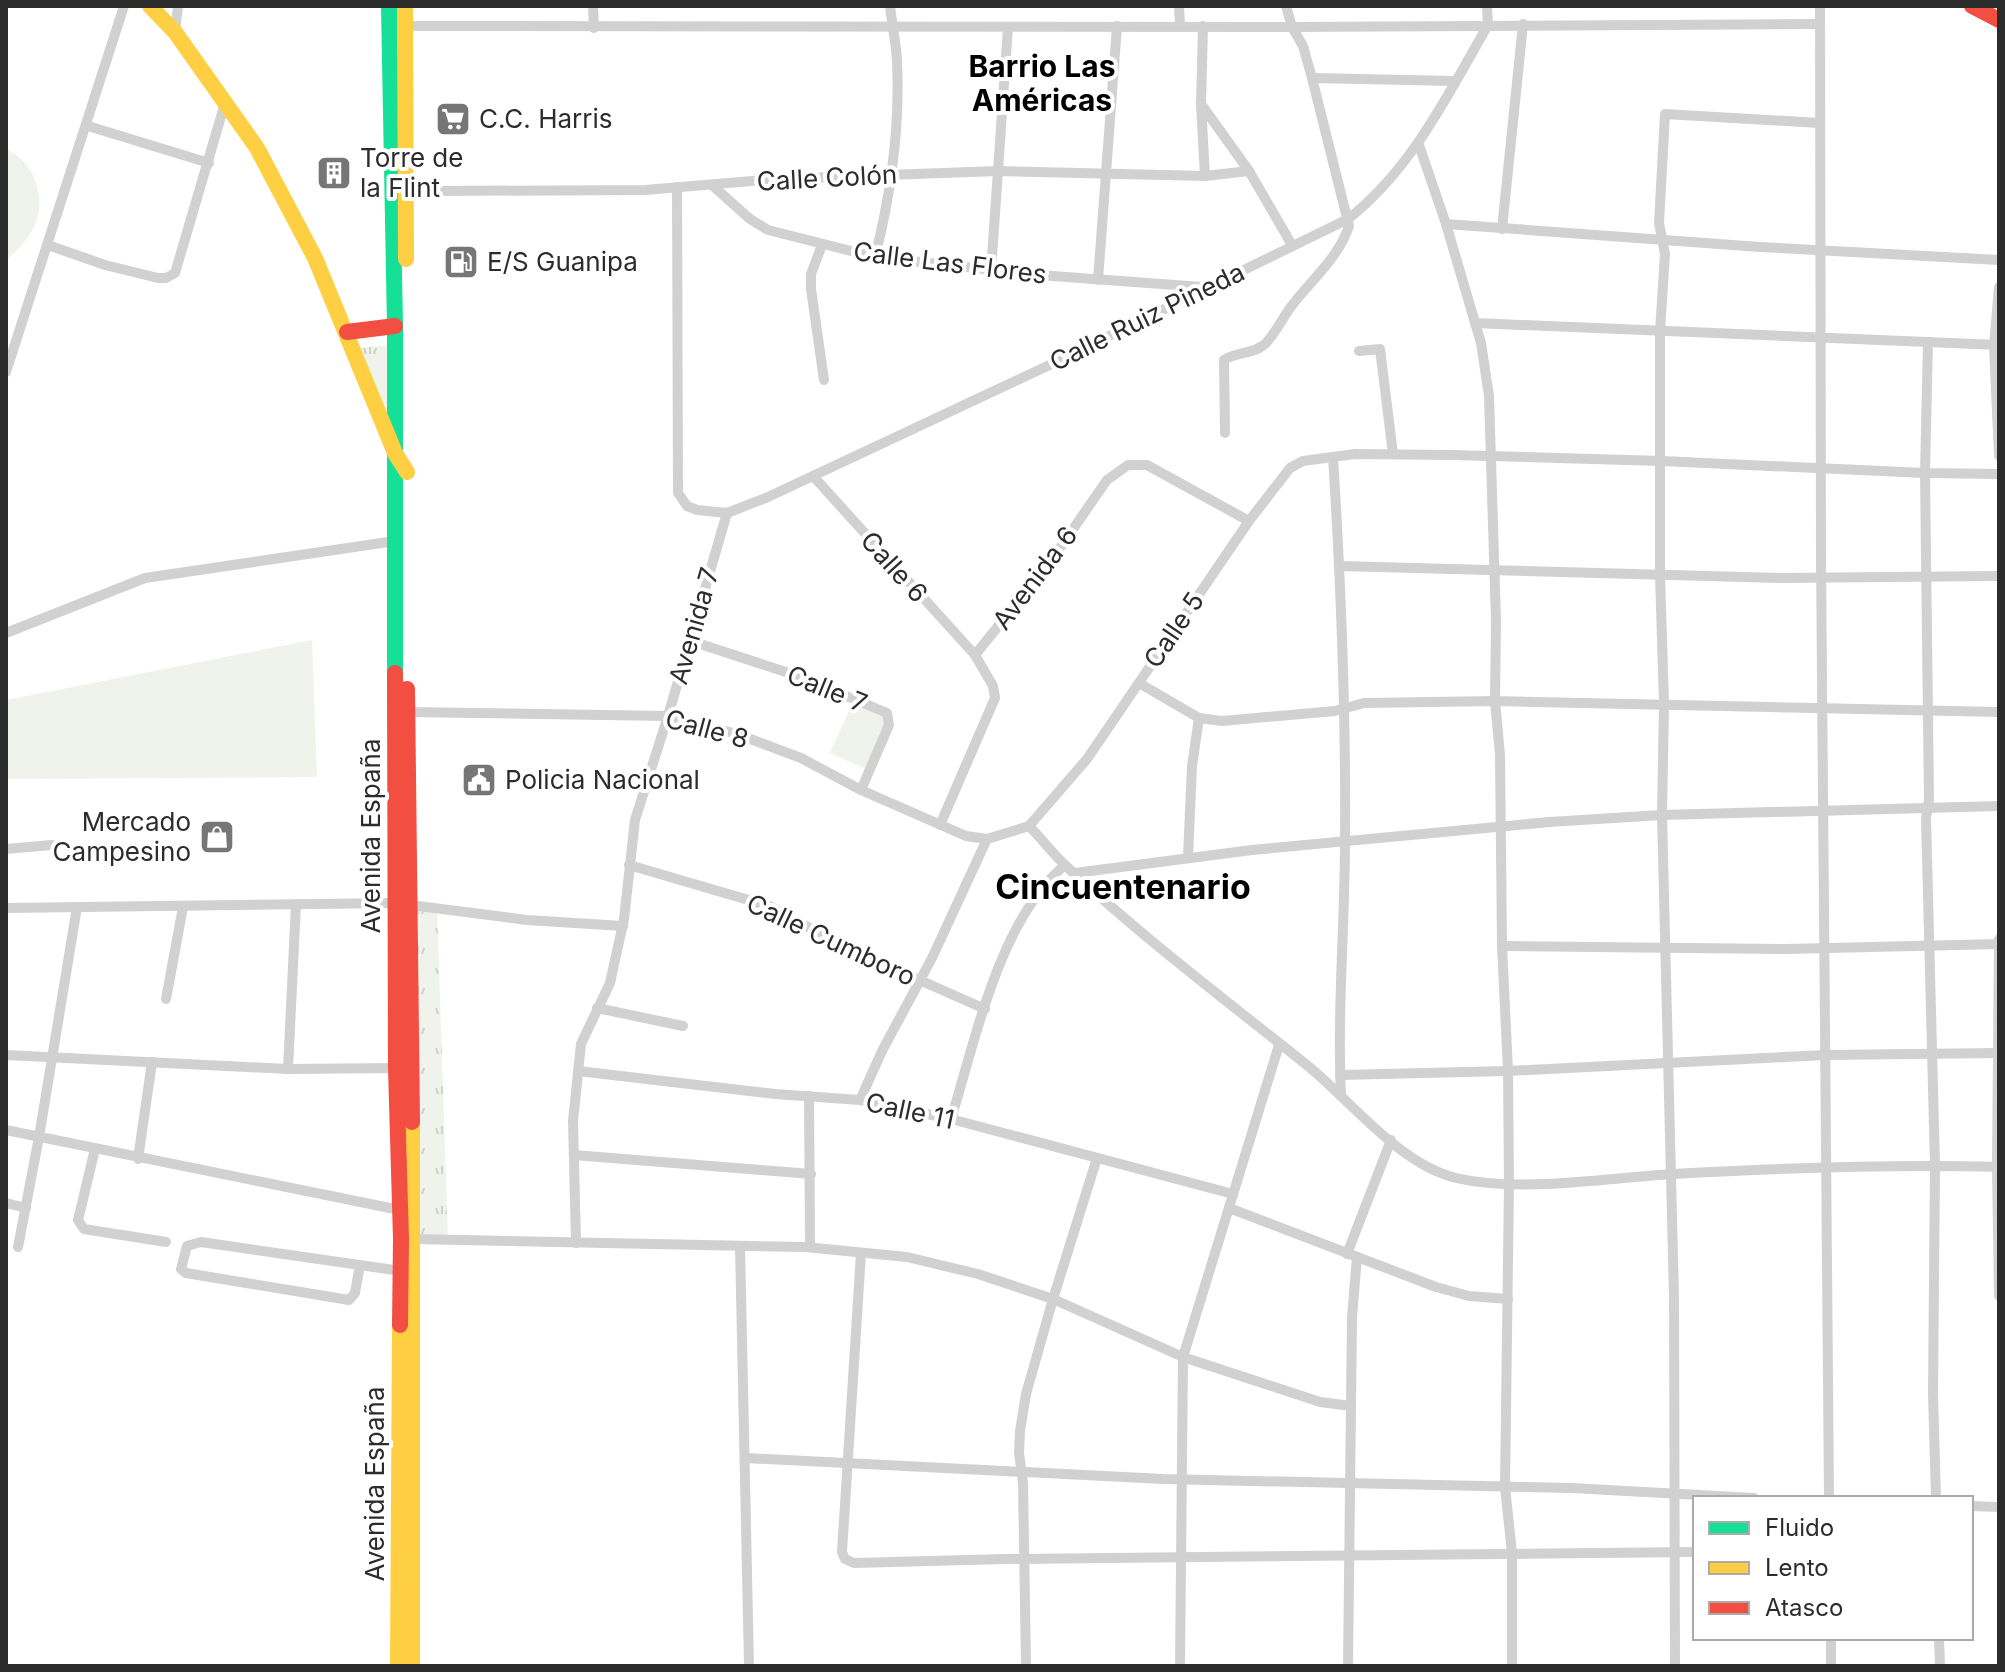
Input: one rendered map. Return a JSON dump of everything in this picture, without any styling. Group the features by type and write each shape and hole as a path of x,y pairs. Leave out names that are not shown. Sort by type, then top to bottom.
{"main road":[{"path":"150,6 175,32 257,148 315,258 395,453 407,472"},
{"name":"Avenida España","path":"389,6 412,1666"},
{"name":"Avenida España","path":"402,904 407,712 405,6"},
{"path":"347,332 395,326"},
{"path":"363,377 396,497"},
{"name":"Avenida España","path":"398,1666 401,1271 407,1239 400,1210 403,1068"}],"street":[{"path":"6,372 88,126 124,6"},
{"path":"175,32 178,6"},
{"path":"593,6 594,28"},
{"path":"875,257 892,175 897,61 890,6"},
{"path":"1179,6 1180,26"},
{"path":"1225,433 1224,360 1263,346 1346,237 1348,219 1312,78 1303,46 1292,27 1286,6"},
{"path":"1487,6 1488,25"},
{"path":"1820,6 1821,578 1829,1496"},
{"path":"1502,229 1523,24"},
{"path":"405,26 1819,24"},
{"name":"Calle Ruiz Pineda","path":"727,513 814,477 1348,219 1366,205 1419,145 1488,25"},
{"path":"1098,280 1117,26"},
{"path":"1203,26 1201,104 1205,176"},
{"path":"991,271 1008,27"},
{"path":"1312,78 1455,81"},
{"path":"48,245 105,265 166,278 175,273 225,103"},
{"path":"1201,104 1249,171 1292,245"},
{"path":"1675,1666 1671,1174 1662,815 1664,704 1660,575 1660,331 1665,254 1659,223 1665,114 1820,123"},
{"path":"88,126 209,163"},
{"path":"1419,145 1475,323 1489,396 1495,570 1495,701 1500,755 1499,828 1508,1071 1505,1487 1512,1553 1512,1666"},
{"name":"Calle Colón","path":"406,196 426,191 645,190 777,179 998,171 1205,176 1249,171"},
{"name":"Calle Las Flores","path":"713,186 750,219 768,230 875,257 991,271 1205,287"},
{"path":"677,187 678,493 687,506 727,513"},
{"path":"1446,224 1999,260"},
{"path":"822,245 811,274 811,289 824,380"},
{"path":"1999,287 1999,456"},
{"path":"1475,323 1997,345"},
{"path":"1928,342 1925,473 1935,1165 1933,1394 1936,1496"},
{"path":"1359,351 1380,349 1393,454"},
{"name":"Calle 5","path":"1029,826 1087,759 1249,521 1290,468 1303,461 1393,454 1999,474"},
{"path":"1333,457 1344,708 1341,1096"},
{"name":"Avenida 6","path":"940,825 995,698 993,686 975,655 1053,558 1107,480 1128,465 1147,465 1249,521"},
{"name":"Calle 6","path":"814,477 975,655"},
{"name":"Avenida 7","path":"576,1243 573,1121 581,1044 610,983 623,926 639,805 727,513"},
{"path":"6,633 145,578 395,541"},
{"path":"1340,566 1821,578 1999,576"},
{"name":"Calle 7","path":"688,640 801,677 887,713 889,725 861,790"},
{"path":"1139,683 1199,718 1222,721 1253,720 1364,703 1495,701 1999,712"},
{"name":"Calle 8","path":"407,712 668,716 737,734 801,758 861,790 940,825 966,836 987,839"},
{"path":"1188,857 1192,766 1199,718"},
{"path":"1075,873 1188,857 1662,815 1999,806"},
{"path":"860,1100 987,839 1029,826 1065,865 1391,1140 1436,1172 1460,1179 1509,1184 1825,1166 1998,1167"},
{"path":"6,849 52,845"},
{"name":"Calle Cumboro","path":"629,865 769,906 845,947 985,1009"},
{"path":"951,1119 1006,950 1025,911 1048,879 1065,865"},
{"path":"288,1069 296,904"},
{"path":"6,908 402,904 527,920 623,926"},
{"path":"18,1247 77,907"},
{"path":"166,999 183,907"},
{"path":"1502,946 1825,947 1999,942 1999,1296"},
{"path":"597,1008 683,1026"},
{"path":"1180,1666 1183,1357 1279,1045"},
{"path":"1340,1075 1508,1071 1825,1055 1998,1053"},
{"path":"6,1055 288,1069 403,1068"},
{"path":"138,1159 152,1062"},
{"name":"Calle 11","path":"578,1071 860,1100 951,1119 1233,1194"},
{"path":"809,1096 810,1247"},
{"path":"6,1130 400,1210"},
{"path":"1348,1666 1352,1256 1391,1140"},
{"path":"95,1149 79,1225 84,1229 166,1242"},
{"path":"574,1155 811,1174"},
{"path":"1026,1666 1025,1559 1019,1453 1022,1419 1053,1299 1097,1158"},
{"path":"6,1203 26,1208"},
{"path":"1229,1208 1436,1287 1469,1296 1508,1299"},
{"path":"407,1239 810,1247 907,1257 964,1270 1053,1299 1183,1357 1320,1402 1351,1406"},
{"path":"360,1265 355,1293 349,1300 186,1273 181,1269 187,1246 201,1242 360,1265 401,1271"},
{"path":"740,1246 749,1666"},
{"path":"861,1253 842,1552 845,1559 854,1563 1693,1552"},
{"path":"746,1458 1182,1479 1572,1488 1722,1496"},
{"path":"1973,1506 1999,1507"},
{"path":"1831,1640 1831,1666"},
{"path":"1939,1640 1940,1666"}],"green space":[{"path":"6,149 29,169 38,188 39,208 32,231 6,260"},
{"path":"389,345 388,421 355,348"},
{"path":"312,640 317,777 6,779 6,700"},
{"path":"853,702 888,718 866,769 830,753"},
{"path":"409,905 437,908 448,1240 413,1239"}],"traffic: fast":[{"path":"389,6 395,326 395,673"}],"traffic: slow":[{"path":"150,6 175,32 257,148 315,258 395,453 407,472"},
{"path":"405,6 406,259"},
{"path":"412,1122 412,1666"},
{"path":"398,1666 400,1325"}],"traffic: jam":[{"path":"1972,6 1999,20"},
{"path":"347,332 395,326"},
{"path":"395,673 400,1325"},
{"path":"407,689 412,1122"}],"place":[{"name":"C.C. Harris","path":"453,119"},
{"name":"Torre de la Flint","path":"334,173"},
{"name":"E/S Guanipa","path":"461,262"},
{"name":"Policia Nacional","path":"479,780"},
{"name":"Mercado Campesino","path":"217,837"}],"district":[{"name":"Barrio Las Américas","path":"1042,84"},
{"name":"Cincuentenario","path":"1123,887"}]}
